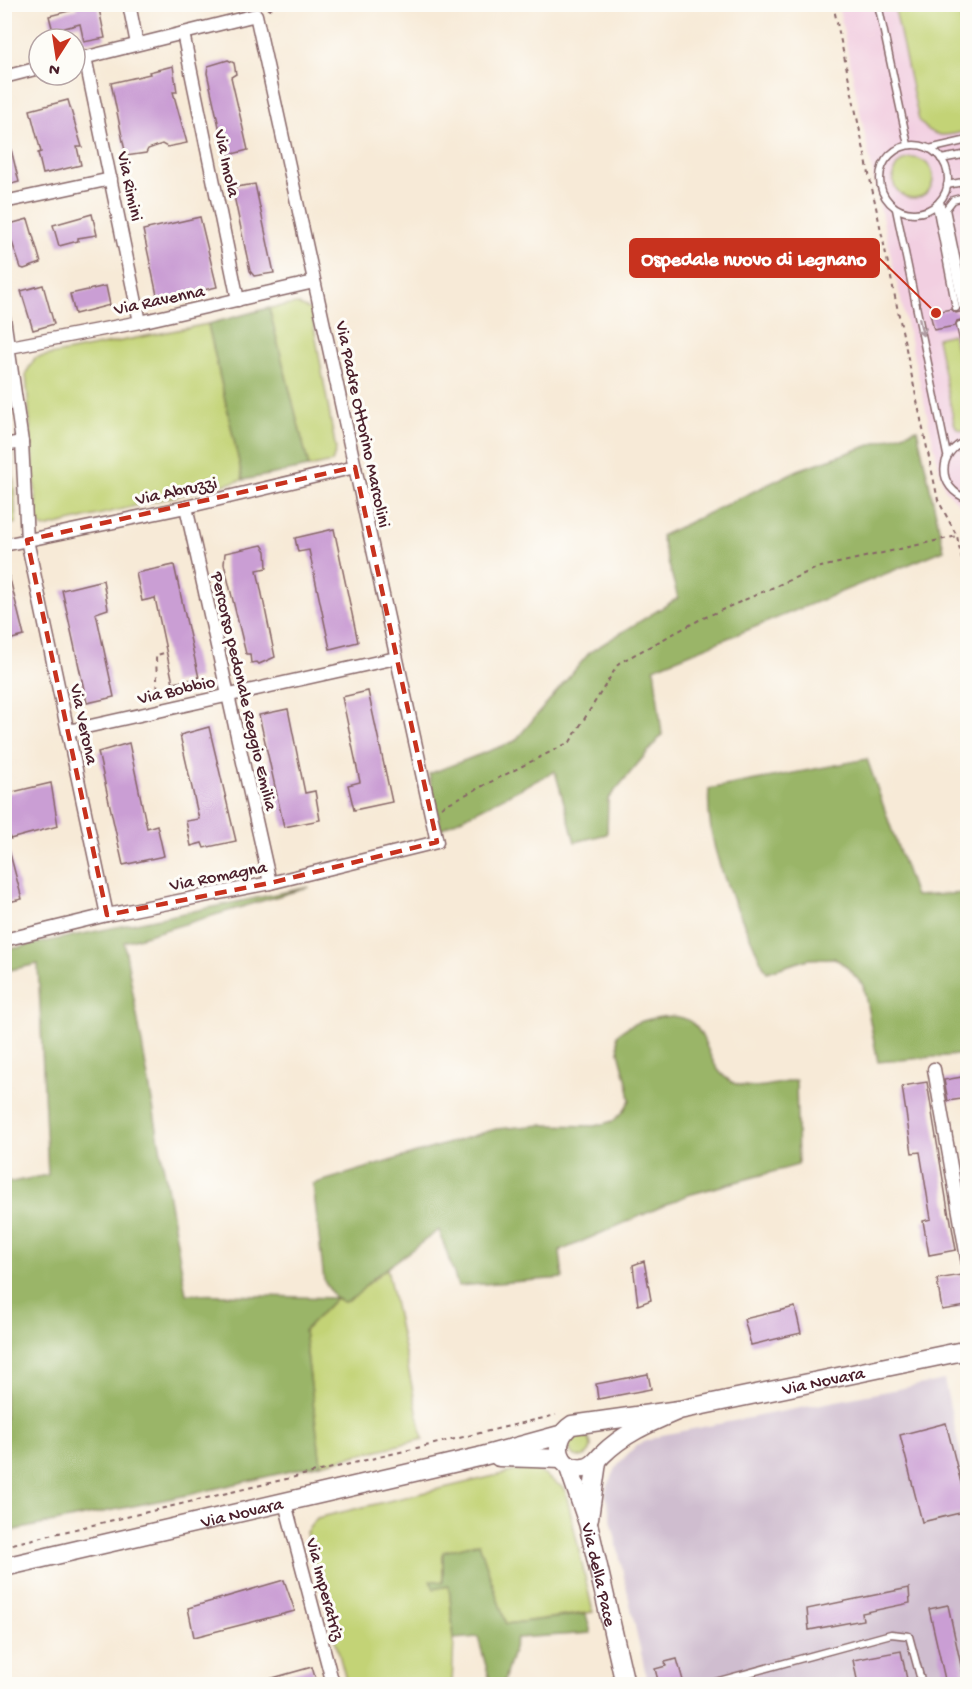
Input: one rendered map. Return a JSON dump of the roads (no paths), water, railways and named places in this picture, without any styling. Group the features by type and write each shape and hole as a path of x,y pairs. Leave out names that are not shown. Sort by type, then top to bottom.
{"street":[{"path":"129,4 137,44"},
{"name":"Via Padre Ottorino Marcolini","path":"183,33 256,15 437,842"},
{"path":"87,56 183,33"},
{"name":"Via Imola","path":"183,33 238,300"},
{"path":"4,77 27,71"},
{"name":"Via Rimini","path":"87,85 111,179 140,322"},
{"path":"4,202 111,179"},
{"name":"Via Ravenna","path":"10,347 140,322 314,282"},
{"name":"Via Verona","path":"5,322 22,442 27,540 107,915"},
{"path":"4,445 22,442"},
{"name":"Via Abruzzi","path":"4,545 186,507 355,467"},
{"name":"Percorso pedonale Reggio Emilia","path":"186,507 270,883"},
{"name":"Via Bobbio","path":"68,731 396,658"},
{"name":"Via Romagna","path":"4,940 107,915 270,883 437,842"},
{"path":"934,1069 968,1264"},
{"name":"Via Novara","path":"4,1567 479,1457 561,1435 572,1425 679,1410 968,1350"},
{"name":"Via Novara","path":"479,1457 565,1462 583,1468 633,1430 679,1410"},
{"path":"587,1424 600,1433 604,1448 599,1458 588,1523"},
{"path":"561,1435 558,1448 565,1462"},
{"name":"Via della Pace","path":"565,1462 588,1523 625,1684"},
{"name":"Via Imperatriz","path":"285,1503 333,1684"}],"lane":[{"path":"878,4 908,146"},
{"path":"966,7 968,20"},
{"path":"929,149 968,140"},
{"path":"896,209 912,213 929,210 938,203 947,185 948,176 941,159 929,149 922,146 898,148 883,163 879,183 882,193 896,209 947,455"},
{"path":"941,159 968,154"},
{"path":"947,185 968,181"},
{"path":"961,306 946,209 952,200 968,196"},
{"path":"938,203 961,306"},
{"path":"968,334 963,324 968,361"},
{"path":"968,440 959,443 947,455 944,465 947,483 953,491 968,499"},
{"path":"708,1684 891,1634 909,1636 922,1684"}],"place":[{"name":"Ospedale nuovo di Legnano","path":"936,313"}]}
